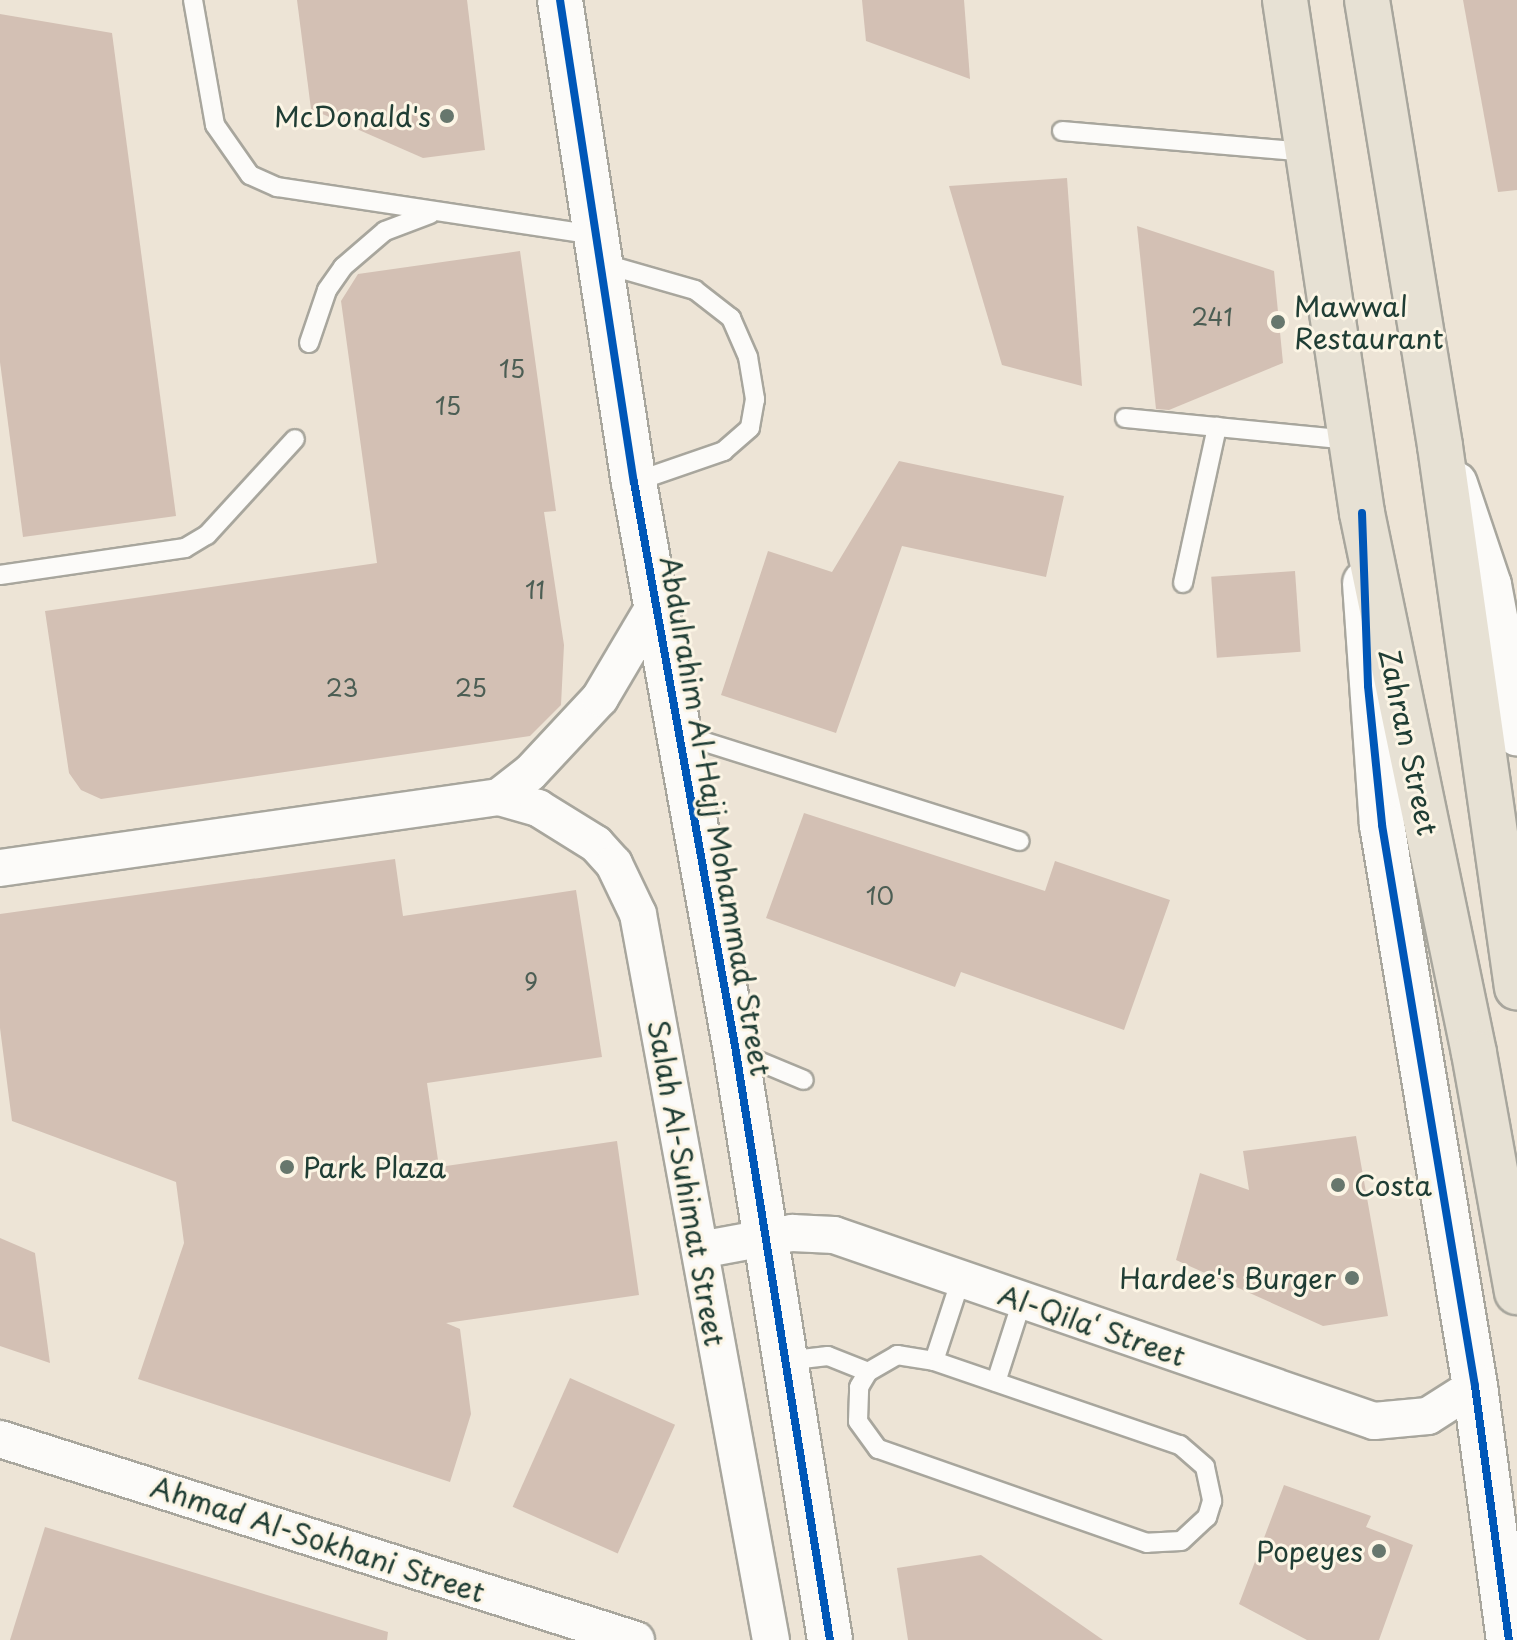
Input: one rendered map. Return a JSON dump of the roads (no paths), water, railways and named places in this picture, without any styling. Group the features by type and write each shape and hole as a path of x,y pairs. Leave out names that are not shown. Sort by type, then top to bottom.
{"main road":[{"name":"Zahran Street","path":"1285,0 1362,513 1474,1053 1517,1292"},
{"path":"1367,0 1440,446 1489,820 1517,988"}],"street":[{"name":"Abdulrahim Al-Hajj Mohammad Street","path":"560,0 634,482 736,1052 830,1640"},
{"path":"1440,446 1489,585 1517,733"},
{"path":"1362,513 1368,686 1384,839 1475,1386 1509,1640"},
{"name":"Salah Al-Suhimat Street","path":"499,797 530,773 600,698 655,605"},
{"name":"Salah Al-Suhimat Street","path":"2,856 499,797 538,808 596,844 629,890 647,956 771,1640"},
{"name":"Al-Qila‘ Street","path":"700,1250 765,1238 834,1235 1374,1421 1428,1416 1475,1386"},
{"name":"Ahmad Al-Sokhani Street","path":"0,1439 636,1640"}],"lane":[{"path":"193,0 215,125 250,175 277,187 437,212 596,249 695,290 731,318 748,357 755,399 750,428 724,451 634,482"},
{"path":"1062,131 1308,152"},
{"path":"309,343 321,303 343,267 385,231 437,212"},
{"path":"1125,418 1351,440"},
{"path":"1183,583 1217,427"},
{"path":"0,575 185,548 207,535 295,439"},
{"path":"678,733 1020,841"},
{"path":"736,1052 804,1080"},
{"path":"934,1361 961,1279"},
{"path":"996,1382 1022,1301"},
{"path":"897,1355 934,1361 1194,1453 1211,1483 1207,1517 1181,1541 1147,1543 878,1449 858,1421 856,1404 868,1372 897,1355"},
{"path":"785,1361 828,1356 868,1372"}],"place":[{"name":"McDonald's","path":"447,116"},
{"name":"Mawwal Restaurant","path":"1278,322"},
{"name":"Park Plaza","path":"287,1167"},
{"name":"Costa","path":"1338,1185"},
{"name":"Hardee's Burger","path":"1352,1278"},
{"name":"Popeyes","path":"1379,1551"}]}
